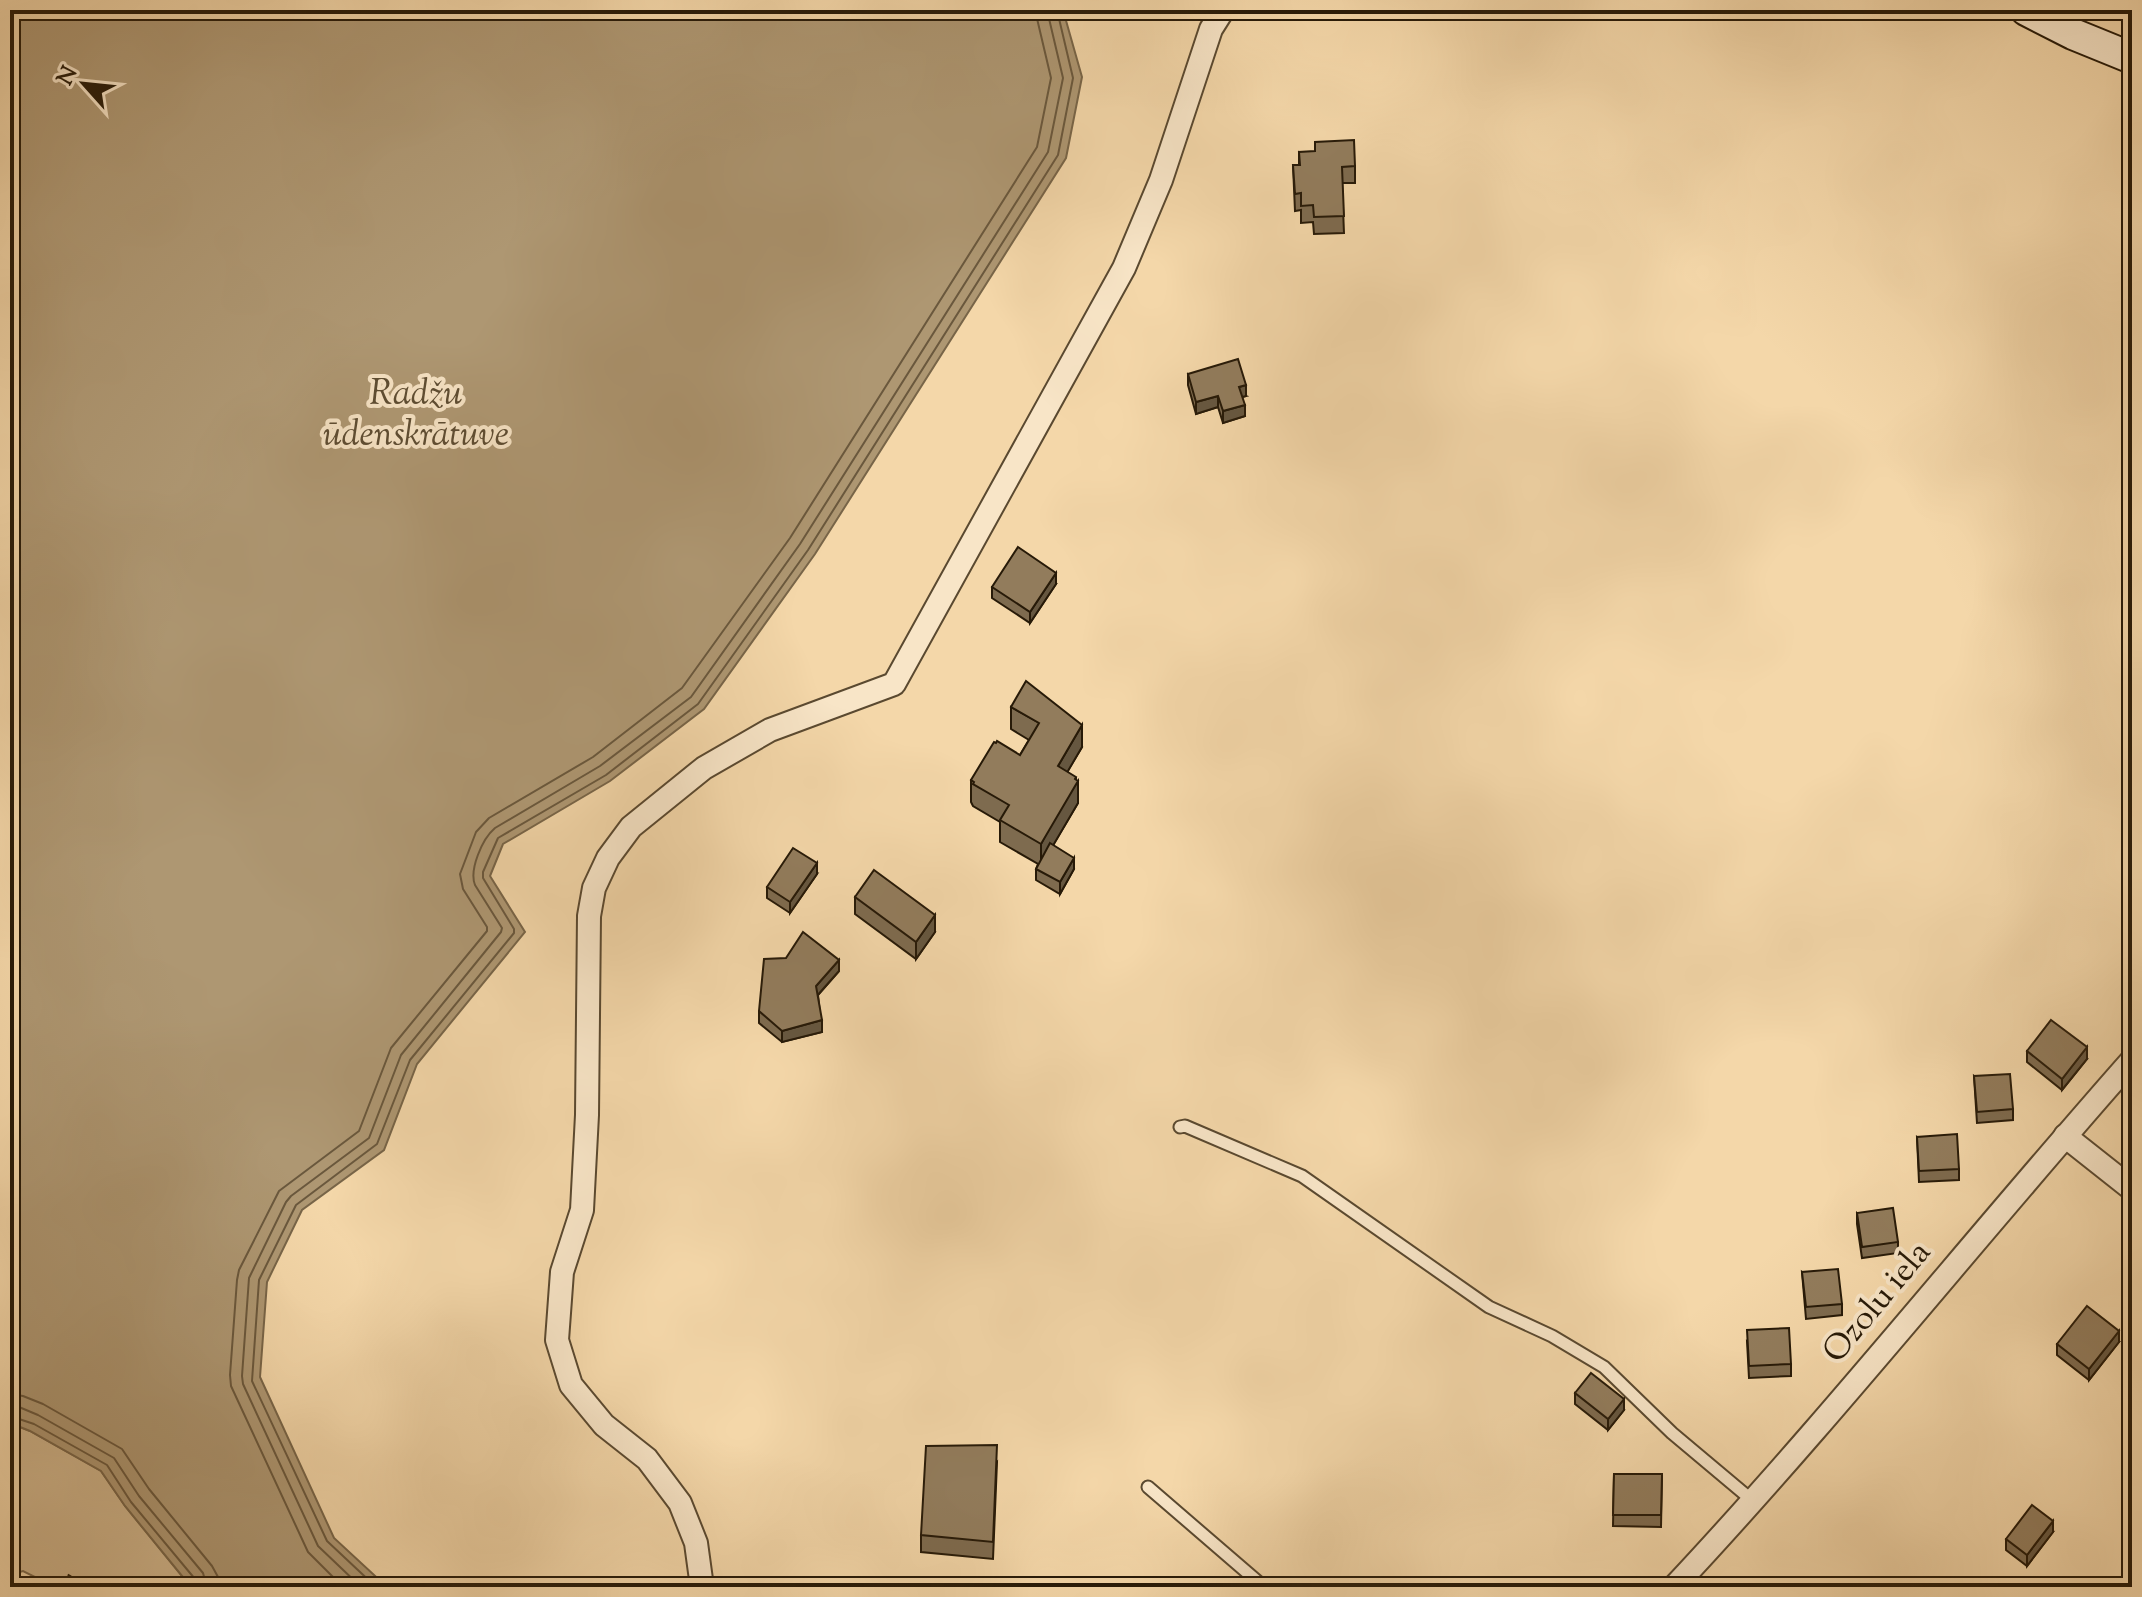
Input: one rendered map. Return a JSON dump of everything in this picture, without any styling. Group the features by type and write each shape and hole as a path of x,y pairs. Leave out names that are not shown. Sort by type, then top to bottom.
{"street":[{"path":"702,1587 696,1543 680,1503 647,1459 604,1425 571,1385 557,1340 562,1272 582,1210 587,1115 589,916 594,888 608,858 631,827 704,768 770,730 894,684 1124,268 1161,180 1211,29 1223,10"},
{"path":"2026,10 2073,34 2132,58"},
{"name":"Ozolu iela","path":"1674,1587 1754,1502 2132,1060"},
{"path":"2065,1136 2132,1189"}],"lane":[{"path":"1180,1127 1185,1126 1302,1176 1489,1307 1573,1347 1604,1367 1672,1433 1754,1502"},
{"path":"1148,1487 1264,1587"}],"path":[{"path":"63,1587 71,1573"}],"shaded area":[{"path":"10,1423 101,1471 125,1506 191,1587 55,1587 23,1571 10,1575"}],"water":[{"name":"Radžu ūdenskrātuve","path":"10,10 1063,10 1082,77 1066,158 815,554 704,709 610,781 503,844 490,876 525,932 417,1064 384,1150 302,1210 267,1282 260,1377 334,1538 387,1587 191,1587 125,1506 101,1471 10,1423"}],"building":[{"path":"1354,140 1355,166 1342,167 1344,216 1314,217 1313,205 1301,206 1301,193 1295,194 1293,165 1300,165 1299,152 1315,151 1315,142"},
{"path":"1238,359 1246,385 1239,387 1245,405 1223,411 1218,396 1196,402 1188,374"},
{"path":"1018,547 1056,573 1030,612 992,587"},
{"path":"1026,681 1082,725 1058,766 1078,781 1041,844 1000,820 1009,805 971,780 994,742 1020,755 1039,723 1011,707"},
{"path":"1050,843 1074,858 1060,882 1036,869"},
{"path":"793,848 817,863 790,902 767,887"},
{"path":"874,870 935,915 916,942 855,897"},
{"path":"803,932 839,960 816,986 822,1020 782,1031 759,1011 764,959 786,958"},
{"path":"2051,1020 2087,1047 2062,1079 2027,1051"},
{"path":"2010,1074 2013,1109 1977,1112 1974,1076"},
{"path":"1957,1134 1959,1169 1919,1171 1917,1137"},
{"path":"1893,1208 1898,1242 1862,1247 1857,1213"},
{"path":"1838,1269 1842,1304 1806,1307 1802,1272"},
{"path":"2087,1306 2119,1331 2089,1369 2057,1344"},
{"path":"1789,1328 1791,1364 1749,1366 1747,1330"},
{"path":"1591,1373 1624,1399 1608,1419 1575,1393"},
{"path":"997,1445 993,1542 921,1535 926,1446"},
{"path":"1614,1474 1662,1474 1661,1515 1613,1515"},
{"path":"2032,1505 2053,1521 2027,1555 2006,1539"},
{"path":"1557,1578 1558,1587 1514,1587 1514,1582"}]}
